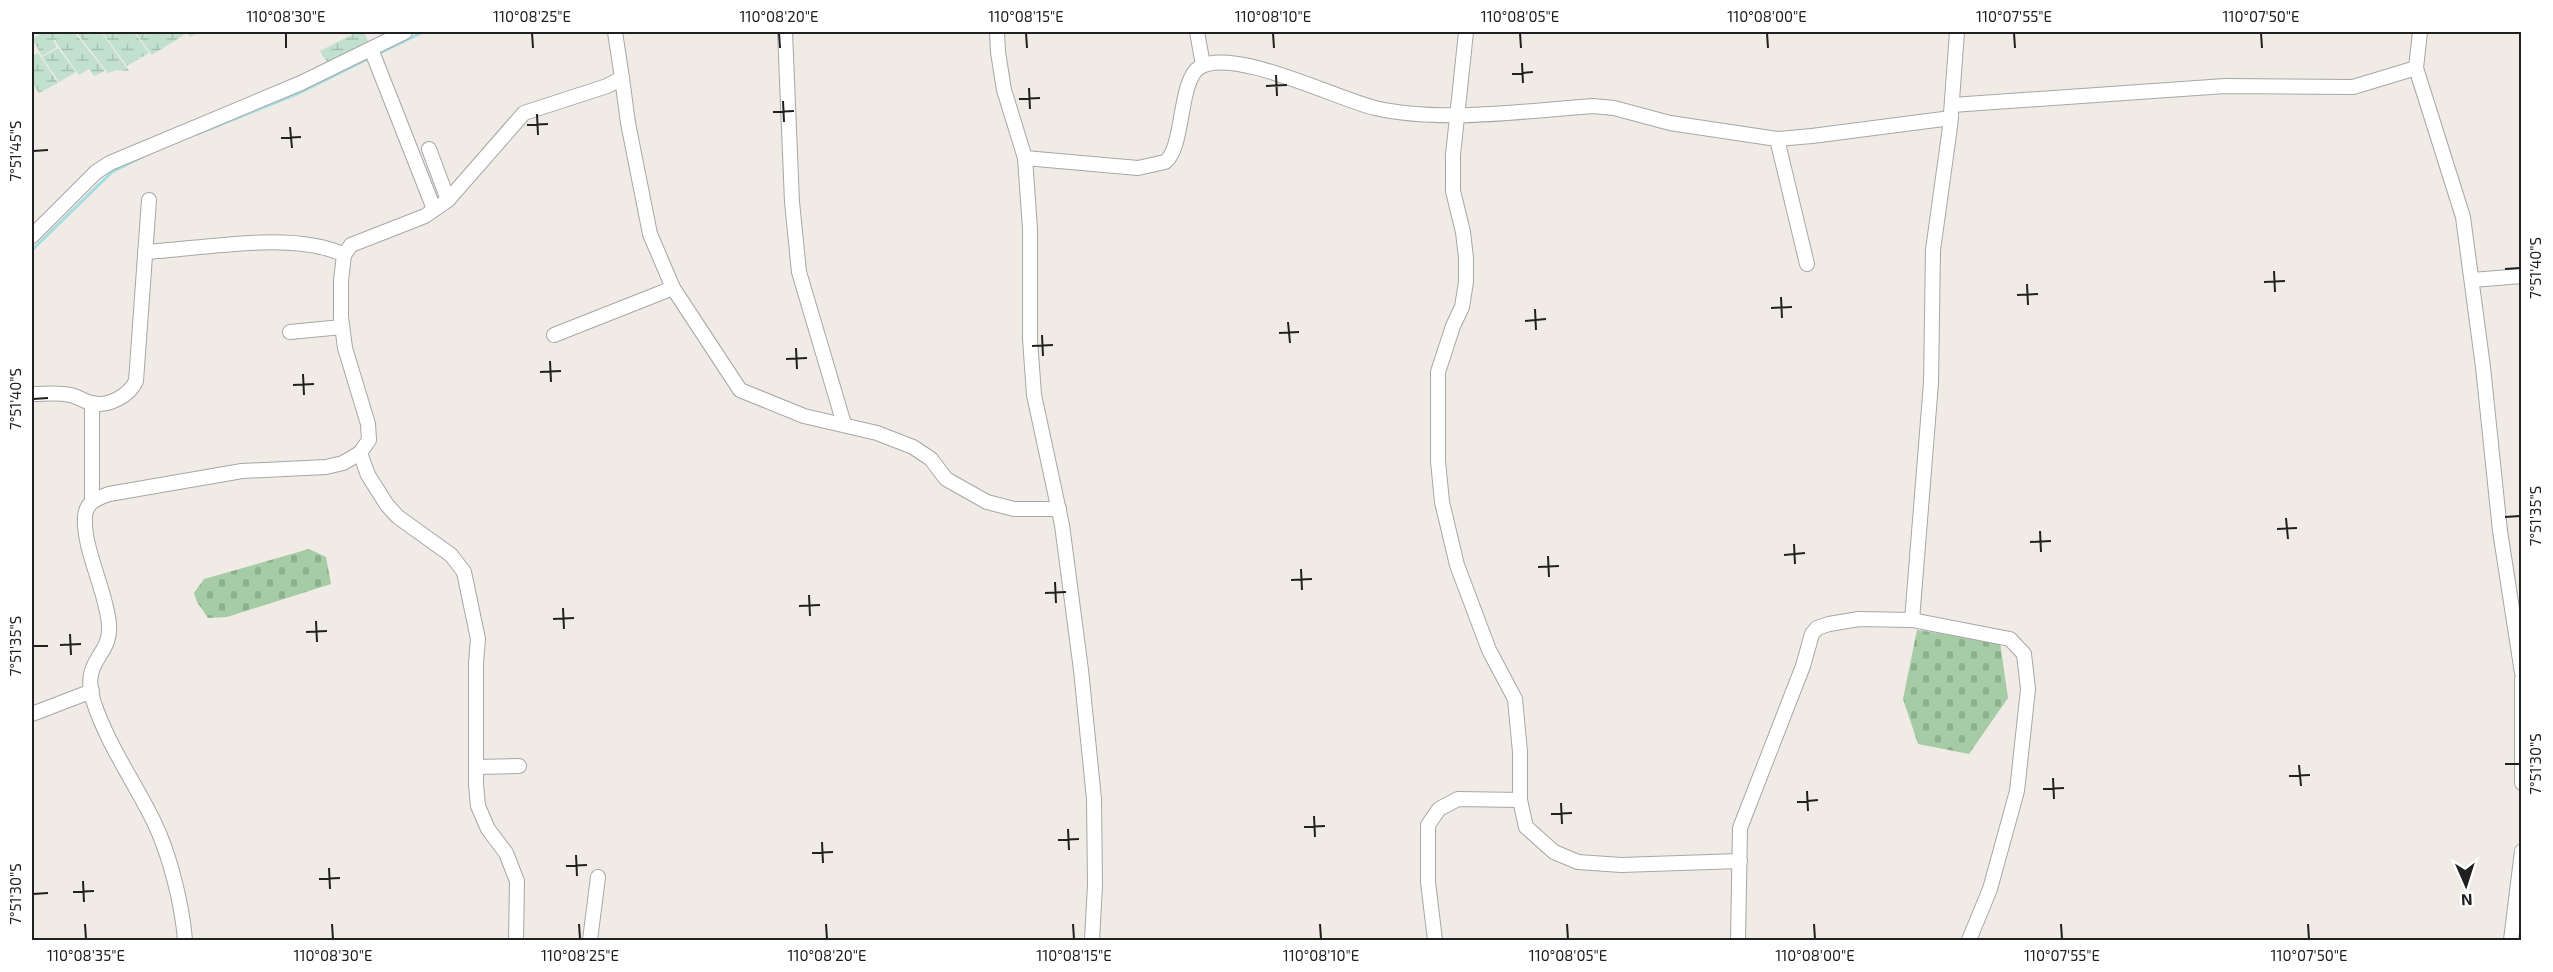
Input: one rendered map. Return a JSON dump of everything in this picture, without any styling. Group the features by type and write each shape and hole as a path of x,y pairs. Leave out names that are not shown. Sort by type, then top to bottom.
{"street":[{"path":"32,236 96,172 110,163 373,53 405,32"},
{"path":"615,32 628,123 650,234 673,288 740,390 804,416 877,433 913,447 931,459 946,479 987,501 1014,509 1059,509"},
{"path":"785,32 792,202 799,272 844,424"},
{"path":"997,32 1004,90 1025,158 1029,229 1030,339 1034,395 1059,509 1081,670 1094,798 1095,885 1092,940"},
{"path":"1197,32 1203,65"},
{"path":"1466,32 1460,69 1453,155 1453,191 1467,258 1466,282 1462,306 1438,372 1438,461 1442,502 1457,565 1489,650 1515,699 1520,752 1520,800 1526,827 1554,852 1578,862 1621,865 1740,861"},
{"path":"1912,620 1931,383 1934,250 1951,112 1957,32"},
{"path":"2420,32 2416,68 2463,217 2500,531 2522,673"},
{"path":"373,53 434,209"},
{"path":"1025,158 1138,168 1165,162 1174,150 1182,108 1194,70 1215,62 1262,68 1374,108 1428,115 1593,106 1614,108 1670,123 1777,139 1812,136 1951,112 2225,86 2353,87 2416,68"},
{"path":"185,940 179,903 155,823 101,722 92,691 90,673 96,657 105,648 109,636 105,601 85,518 87,508 92,501 109,494 242,471 326,467 343,463 360,453 369,441 368,424 345,348 342,327 341,281 344,255 351,244 425,216 448,200 511,124 524,113 607,86 622,78"},
{"path":"1777,139 1807,264"},
{"path":"429,149 448,200"},
{"path":"32,394 68,394 92,403 107,403 122,396 133,387 136,381 149,200"},
{"path":"145,252 280,243 332,249 344,255"},
{"path":"2472,280 2522,276"},
{"path":"554,335 673,288"},
{"path":"290,333 342,327"},
{"path":"92,403 92,501"},
{"path":"360,453 368,475 387,505 398,517 452,555 464,572 478,639 476,663 478,806 488,829 506,853 517,881 516,940"},
{"path":"1738,940 1740,828 1793,691 1812,634 1817,628 1829,624 1859,619 1912,620 2010,639 2024,654 2028,688 2017,791 1990,889 1969,940"},
{"path":"2522,680 2522,783"},
{"path":"32,714 92,691"},
{"path":"476,767 519,766"},
{"path":"1436,940 1428,882 1428,825 1439,809 1458,799 1520,800"},
{"path":"2511,940 2522,851"},
{"path":"590,940 598,877"}],"green space":[{"path":"44,32 74,32 105,71 94,76 89,69 79,75 55,41 59,38 53,41 57,47 42,56 32,39"},
{"path":"76,32 101,32 129,71 117,70 108,73"},
{"path":"102,32 134,32 149,53 127,66"},
{"path":"135,32 200,32 190,37 187,33 152,55"},
{"path":"357,32 364,32 370,45 329,65 320,51"},
{"path":"58,48 76,72 59,82 42,57"},
{"path":"38,53 58,83 39,93 32,83 32,56"},
{"path":"309,549 326,557 331,584 227,617 208,618 197,602 194,593 204,579"},
{"path":"1917,630 2000,642 2008,698 1969,754 1918,744 1903,699"}],"waterway":[{"path":"378,54 423,32"},
{"path":"197,134 299,93 370,58"},
{"path":"32,250 112,172 144,156"}]}
